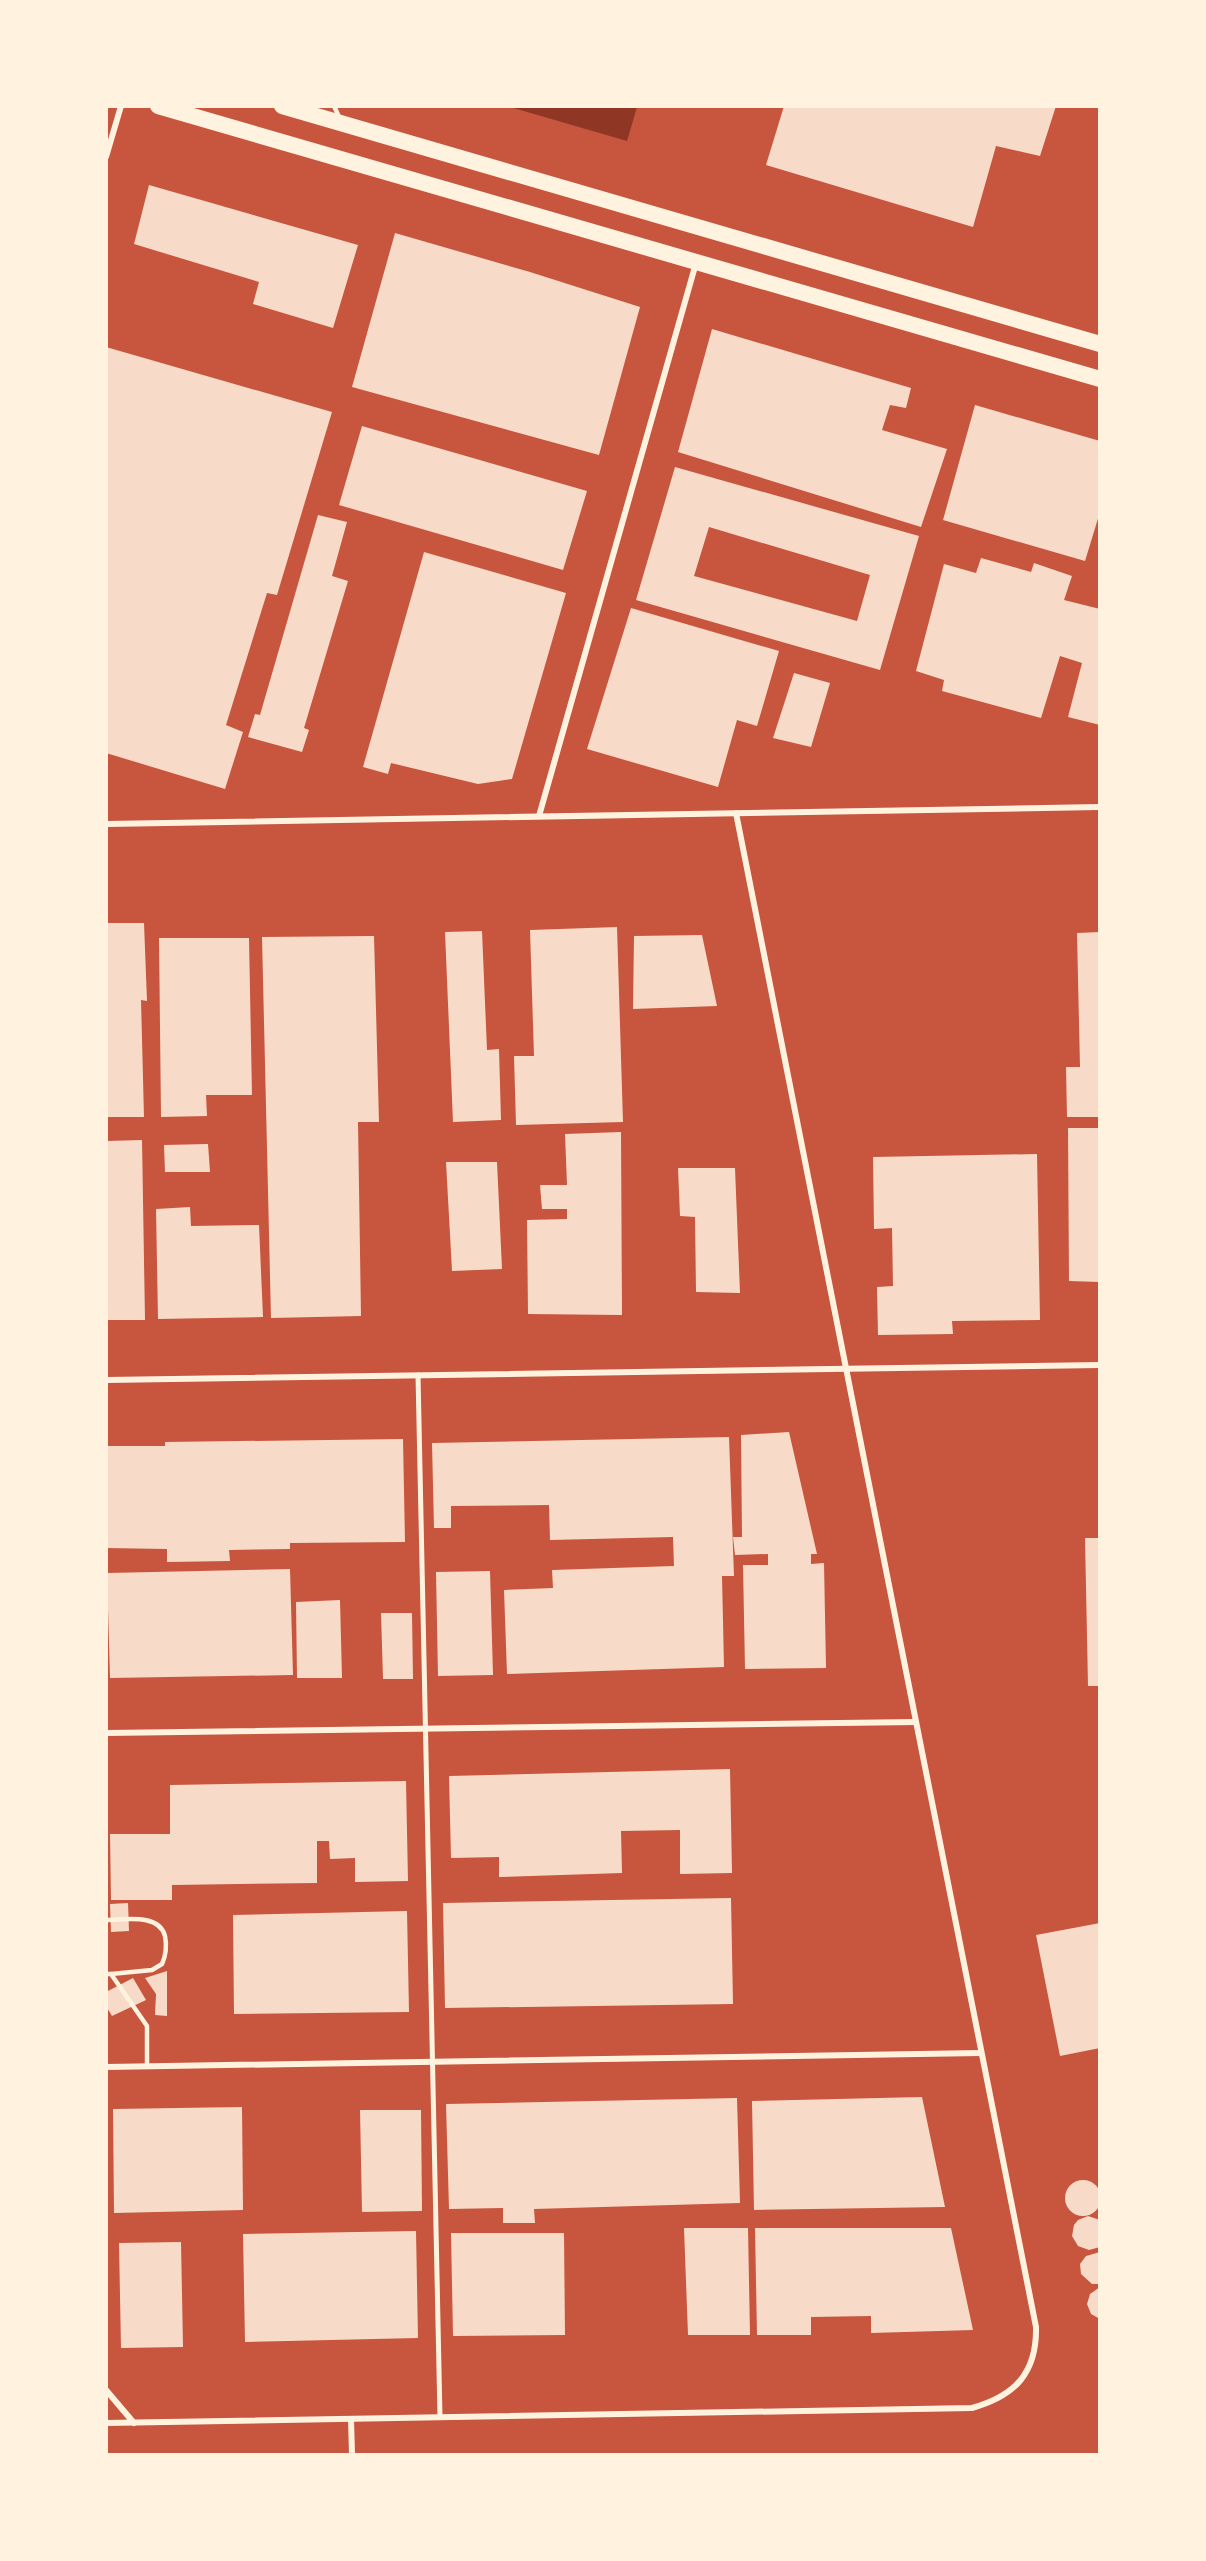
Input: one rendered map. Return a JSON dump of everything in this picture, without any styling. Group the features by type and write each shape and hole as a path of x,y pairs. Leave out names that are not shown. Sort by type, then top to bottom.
{"highway":[{"path":"158,106 1100,379"},
{"path":"282,106 1100,344"}],"street":[{"path":"106,157 121,106"},
{"path":"539,816 696,262"},
{"path":"106,824 1100,807"},
{"path":"106,2423 972,2408 993,2402 1020,2382 1033,2363 1037,2346 1036,2327 736,813"},
{"path":"106,1380 1100,1365"},
{"path":"418,1376 440,2418"},
{"path":"106,1733 916,1722"},
{"path":"106,2067 981,2053"},
{"path":"106,2390 134,2423"},
{"path":"351,2419 351,2454"}],"lane":[{"path":"334,106 343,125"},
{"path":"106,1920 149,1921 158,1924 164,1932 167,1945 162,1964 152,1970 109,1974"},
{"path":"109,1974 147,2026 147,2066"}],"shaded area":[{"path":"510,107 637,107 627,141"}],"building":[{"path":"784,106 1056,106 1040,156 996,146 973,227 766,165"},
{"path":"149,185 358,245 333,328 253,304 259,282 134,244"},
{"path":"395,233 640,307 599,455 352,387"},
{"path":"712,329 911,388 906,408 890,405 882,430 947,449 921,527 678,452"},
{"path":"106,347 332,412 277,595 267,593 226,725 243,732 225,789 106,753"},
{"path":"975,405 1100,441 1100,512 1085,561 943,520"},
{"path":"362,426 587,491 563,570 339,505"},
{"path":"675,467 919,536 880,670 636,600","holes":["709,527 870,575 857,621 694,576"]},
{"path":"318,515 347,522 332,576 348,581 304,728 309,730 302,752 248,737 255,714 260,715"},
{"path":"424,552 566,593 512,779 478,784 391,763 388,774 363,767"},
{"path":"981,558 1031,572 1034,563 1072,576 1064,600 1100,609 1100,725 1068,717 1082,663 1060,656 1041,718 942,691 944,680 916,671 944,564 976,573"},
{"path":"631,608 779,651 757,726 737,720 718,787 587,749"},
{"path":"794,673 830,683 811,747 773,738"},
{"path":"106,923 144,923 147,1001 141,1000 144,1117 106,1117"},
{"path":"617,927 623,1122 516,1125 514,1056 534,1056 530,930"},
{"path":"482,931 487,1050 499,1049 501,1120 453,1122 445,932"},
{"path":"1100,932 1100,1117 1067,1117 1066,1067 1080,1067 1077,933"},
{"path":"702,935 717,1006 633,1009 634,936"},
{"path":"374,936 379,1122 358,1122 361,1316 271,1318 262,937"},
{"path":"159,938 249,938 252,1095 206,1095 207,1116 161,1117"},
{"path":"1068,1128 1100,1128 1100,1282 1069,1281"},
{"path":"621,1132 622,1315 528,1314 527,1220 567,1219 567,1209 542,1209 540,1185 567,1185 565,1134"},
{"path":"142,1140 145,1320 106,1320 106,1141"},
{"path":"208,1144 210,1172 165,1172 164,1145"},
{"path":"1037,1154 1040,1320 952,1321 953,1334 878,1335 877,1287 893,1286 892,1228 874,1229 873,1157"},
{"path":"446,1162 497,1162 502,1269 452,1271"},
{"path":"678,1168 735,1168 740,1293 696,1292 695,1217 680,1216"},
{"path":"190,1207 191,1226 259,1225 263,1317 158,1319 156,1209"},
{"path":"789,1432 817,1554 811,1554 811,1564 824,1563 826,1668 745,1669 743,1565 768,1565 768,1554 735,1555 733,1537 742,1537 741,1435"},
{"path":"729,1437 734,1576 722,1576 724,1667 507,1674 504,1590 553,1588 552,1570 674,1566 673,1537 550,1540 549,1505 451,1506 451,1528 434,1528 432,1443"},
{"path":"403,1439 405,1542 290,1543 290,1549 229,1550 230,1561 167,1562 167,1549 106,1548 106,1446 165,1446 165,1442"},
{"path":"1085,1538 1100,1538 1100,1686 1088,1686"},
{"path":"290,1569 293,1675 110,1678 107,1573"},
{"path":"490,1571 493,1675 438,1676 436,1572"},
{"path":"340,1600 342,1678 297,1678 296,1602"},
{"path":"381,1613 412,1613 413,1679 383,1679"},
{"path":"730,1769 732,1873 680,1874 680,1830 621,1831 622,1873 499,1877 499,1857 451,1858 449,1776"},
{"path":"406,1781 408,1881 355,1882 355,1858 330,1859 329,1841 317,1841 317,1883 172,1885 172,1900 111,1900 110,1834 170,1834 170,1785"},
{"path":"731,1898 733,2004 445,2008 443,1903"},
{"path":"128,1903 129,1931 111,1932 110,1904"},
{"path":"407,1911 409,2012 234,2014 233,1915"},
{"path":"1100,1923 1100,2048 1060,2056 1036,1935"},
{"path":"167,1971 167,2016 155,2015 156,1994 145,1978"},
{"path":"133,1978 146,2000 112,2016 106,2006 106,1992"},
{"path":"922,2097 945,2207 754,2210 752,2101"},
{"path":"737,2098 740,2203 534,2209 535,2223 503,2223 503,2208 449,2209 446,2104"},
{"path":"242,2107 243,2210 114,2213 113,2109"},
{"path":"360,2110 421,2110 422,2211 362,2212"},
{"path":"1083,2180 1096,2185 1101,2198 1096,2211 1083,2216 1070,2211 1065,2198 1070,2185"},
{"path":"1088,2216 1100,2220 1100,2247 1089,2250 1078,2246 1072,2236 1074,2225 1078,2220"},
{"path":"684,2228 748,2228 750,2335 688,2335"},
{"path":"755,2228 951,2228 973,2330 871,2333 871,2316 811,2317 811,2335 757,2335"},
{"path":"416,2231 418,2338 245,2342 243,2234"},
{"path":"451,2233 564,2233 565,2335 453,2336"},
{"path":"181,2242 183,2347 121,2348 119,2243"},
{"path":"1100,2252 1100,2284 1092,2284 1081,2274 1080,2264 1086,2256"},
{"path":"1100,2287 1100,2319 1091,2314 1087,2304 1090,2294"}]}
